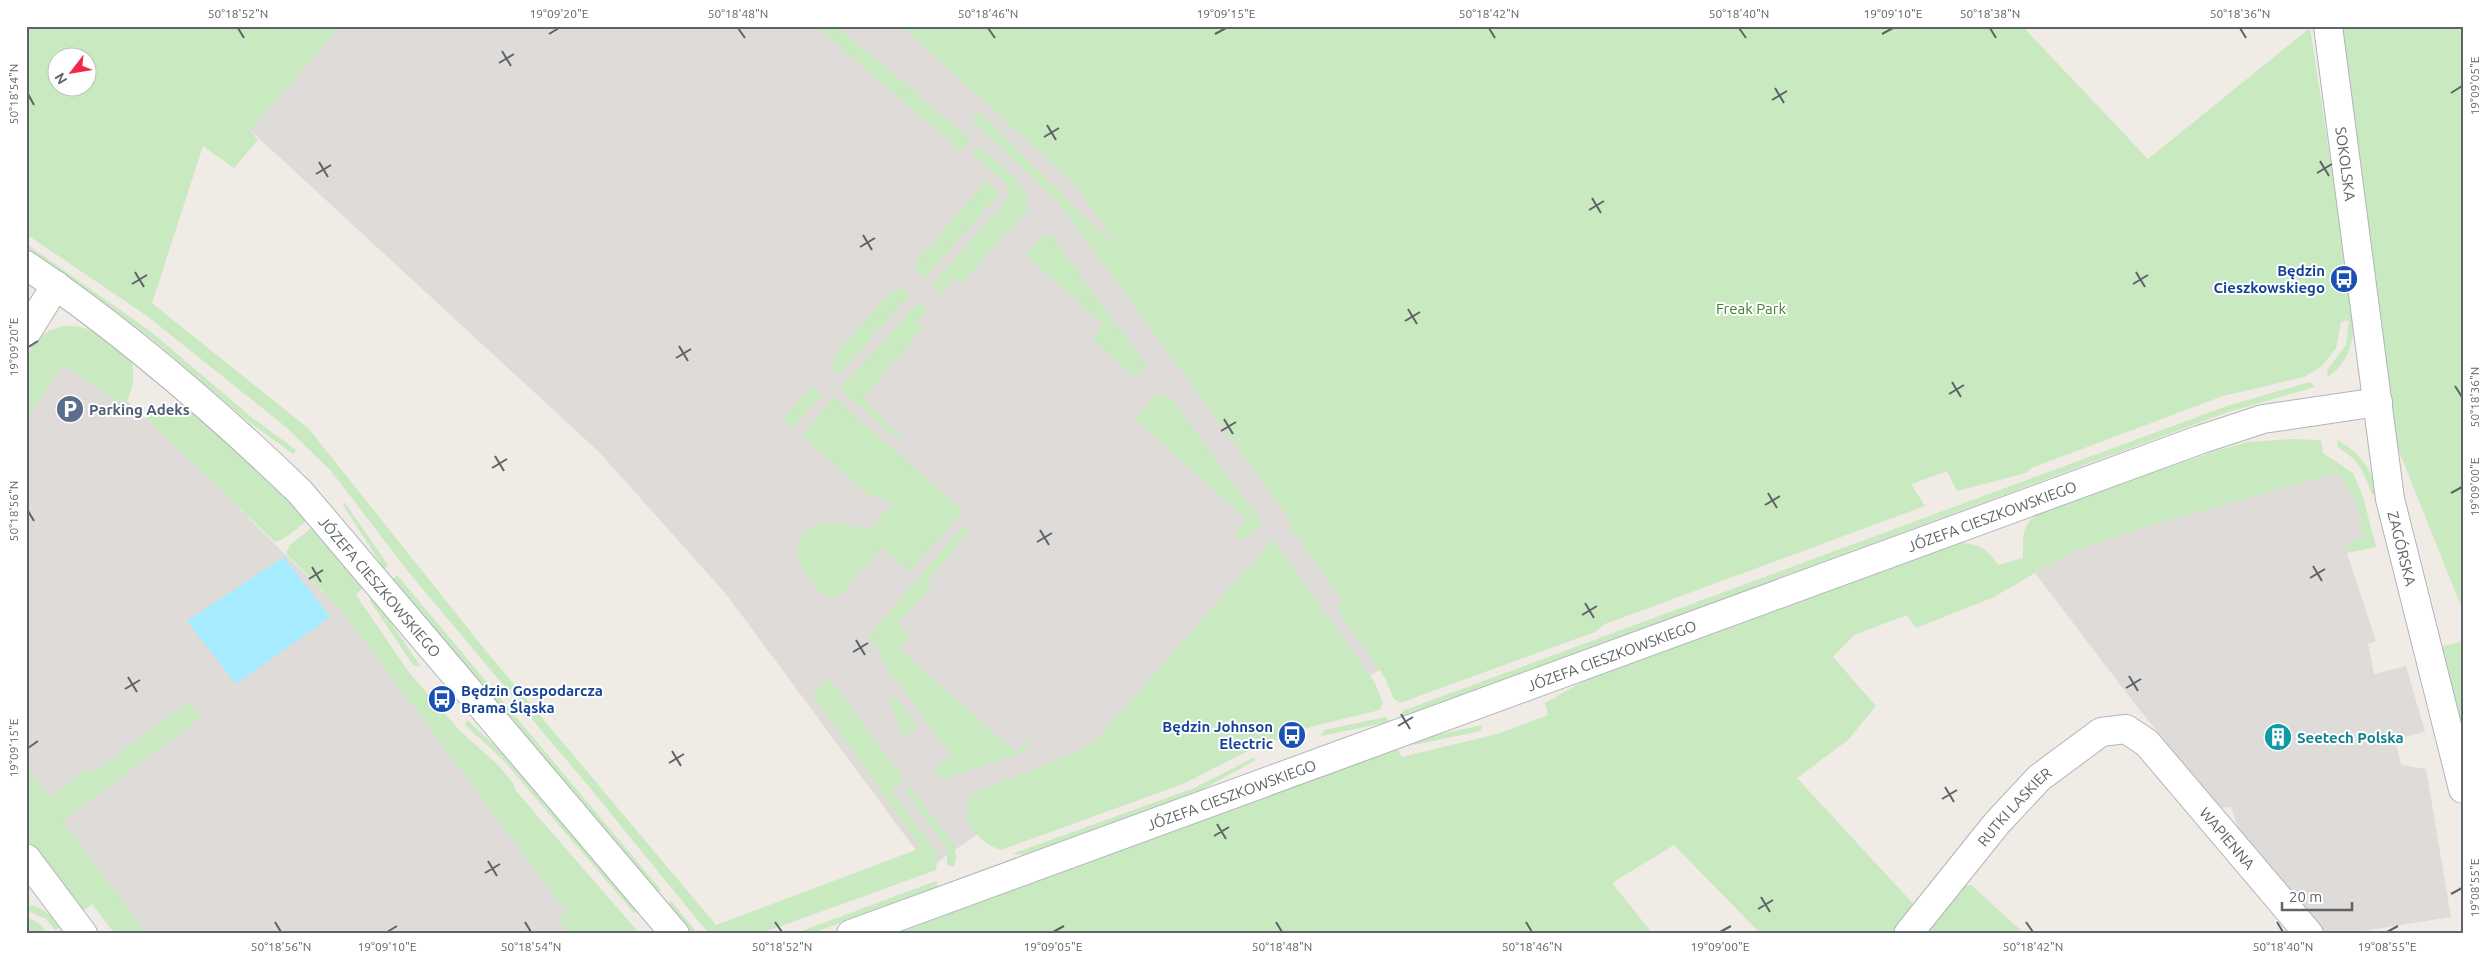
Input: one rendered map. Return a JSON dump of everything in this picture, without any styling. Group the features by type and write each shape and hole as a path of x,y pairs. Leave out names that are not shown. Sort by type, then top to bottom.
{"street":[{"name":"SOKOLSKA","path":"2328,26 2364,302"},
{"name":"JÓZEFA CIESZKOWSKIEGO","path":"26,265 56,285 173,376 243,437 300,492 670,931"},
{"path":"26,333 56,285"},
{"name":"ZAGÓRSKA","path":"2364,302 2390,499 2463,789"},
{"name":"JÓZEFA CIESZKOWSKIEGO","path":"851,934 2199,440 2263,419 2378,402"},
{"name":"RUTKI LASKIER","path":"1908,934 1997,823 2039,778 2101,732 2126,729 2147,743"},
{"name":"WAPIENNA","path":"2147,743 2308,934"},
{"path":"28,864 83,934"}],"shaded area":[{"path":"341,26 901,26 1077,186 1404,655 1370,676 1009,812 929,868 726,594 599,452 250,130"},
{"path":"69,353 127,401 191,460 343,612 566,911 557,918 570,934 139,934 26,779 26,405"},
{"path":"2338,473 2358,506 2363,537 2347,553 2376,641 2368,644 2374,674 2406,666 2425,732 2395,739 2401,765 2426,769 2451,917 2344,934 2326,934 2305,913 2240,833 2231,807 2220,808 2131,699 2035,573 2071,552 2151,525"}],"green space":[{"path":"26,26 341,26 250,130 258,140 234,168 203,146 152,303 309,429 486,651 716,925 921,848 812,693 830,679 904,779 891,789 938,854 936,870 759,934 711,934 704,928 590,788 410,574 331,471 286,427 147,316 26,234"},
{"path":"816,26 836,26 971,139 960,151"},
{"name":"Freak Park","path":"901,26 2022,26 2148,159 2310,28 2352,300 2353,325 2350,348 2338,368 2328,377 2327,370 2346,345 2349,320 2341,322 2336,348 2322,366 2304,377 2223,396 2031,468 2026,473 1957,491 1947,471 1911,484 1925,506 1605,624 1595,632 1400,703 1394,699 1385,678 1336,607 1343,601 1290,527 1290,519 1055,198 972,121 979,111 1090,222 1117,246 1077,186"},
{"path":"2341,26 2463,26 2463,611 2395,441"},
{"path":"979,147 1019,183 1028,201 1028,210 961,284 953,279 942,294 932,285 1007,198 1007,185 973,154"},
{"path":"987,180 1000,193 925,278 914,269 917,265 915,263"},
{"path":"1043,235 1051,235 1147,366 1138,375 1132,375 1092,339 1104,325 1025,255"},
{"path":"28,245 150,331 250,416 296,450 293,454 245,419 148,336 26,250"},
{"path":"901,286 910,295 839,375 829,367 834,361 832,358 892,290 895,292"},
{"path":"918,302 928,309 916,322 923,328 863,399 900,435 898,440 840,389"},
{"path":"64,326 75,326 93,331 108,340 131,359 133,380 127,401 124,399 120,403 63,365 26,420 25,376 30,350 37,340 48,332"},
{"path":"2310,382 2315,387 2228,412 1403,717 1402,711 2227,406"},
{"path":"812,386 822,395 792,428 782,420"},
{"path":"1157,394 1168,394 1262,523 1247,539 1242,540 1234,534 1246,519 1135,419"},
{"path":"834,397 964,511 910,572 882,548 839,597 825,597 810,580 799,559 799,545 804,534 814,527 828,523 845,524 873,530 875,519 881,520 883,511 889,511 892,501 870,496 802,436"},
{"path":"182,404 192,407 210,422 308,520 285,538 275,542 146,418 167,407"},
{"path":"2292,439 2321,440 2323,453 2353,473 2363,497 2376,547 2347,553 2346,543 2363,537 2358,506 2338,473 2151,525 2071,552 1994,597 1916,628 1907,615 1854,635 1833,657 1876,706 1848,740 1797,778 1918,909 1897,934 1761,934 1674,845 1612,883 1653,934 887,934 1396,746 1402,757 1497,734 1548,715 1545,703 1609,667 1955,542 1980,547 1998,565 2023,558 2023,539 2026,527 2034,517 2050,507 2219,450 2248,442"},
{"path":"2337,440 2358,455 2368,468 2378,492 2372,495 2360,467 2338,447"},
{"path":"345,503 388,565 384,569 343,505"},
{"path":"314,526 365,585 356,595 408,671 460,731 498,765 513,783 516,791 640,934 570,934 557,918 566,911 343,612 286,553 290,545"},
{"path":"963,526 970,531 927,582 930,587 927,592 898,623 911,636 899,649 1016,752 1029,740 1029,746 1022,753 944,779 932,772 952,756 882,661 881,653 868,637"},
{"path":"1273,539 1375,683 1383,703 1380,710 1313,726 1248,751 1183,784 1001,850 977,835 967,819 966,810 968,802 974,793 1084,749 1096,740"},
{"path":"397,575 661,890 656,895 393,580"},
{"path":"373,596 421,667 413,665 370,601"},
{"path":"2463,641 2463,744 2436,648"},
{"path":"897,698 918,727 905,737 898,726 890,699"},
{"path":"189,701 202,717 63,821 145,931 142,934 115,934 92,904 81,912 26,838 26,766 50,797 89,768 93,773"},
{"path":"1386,717 1389,722 1321,736 1324,730"},
{"path":"467,720 513,762 638,910 634,913 504,761 465,725"},
{"path":"1483,725 1480,731 1414,745 1412,740"},
{"path":"1253,758 1256,760 1192,795 1029,855 1012,854 1194,788"},
{"path":"911,787 954,845 956,856 954,867 947,865 947,848 905,791"},
{"path":"936,881 938,887 810,934 794,934"},
{"path":"1971,885 2025,934 1921,934 1962,886"},
{"path":"671,901 699,934 689,934 666,905"},
{"path":"26,904 45,912 61,927 55,930 46,919 26,910"},
{"path":"26,917 39,923 48,934 26,934"}],"water":[{"path":"284,557 330,617 236,684 187,621"}],"place":[{"name":"Będzin Cieszkowskiego","path":"2344,279"},
{"name":"Parking Adeks","path":"70,409"},
{"name":"Będzin Gospodarcza Brama Śląska","path":"442,699"},
{"name":"Będzin Johnson Electric","path":"1292,735"},
{"name":"Seetech Polska","path":"2278,737"}]}
